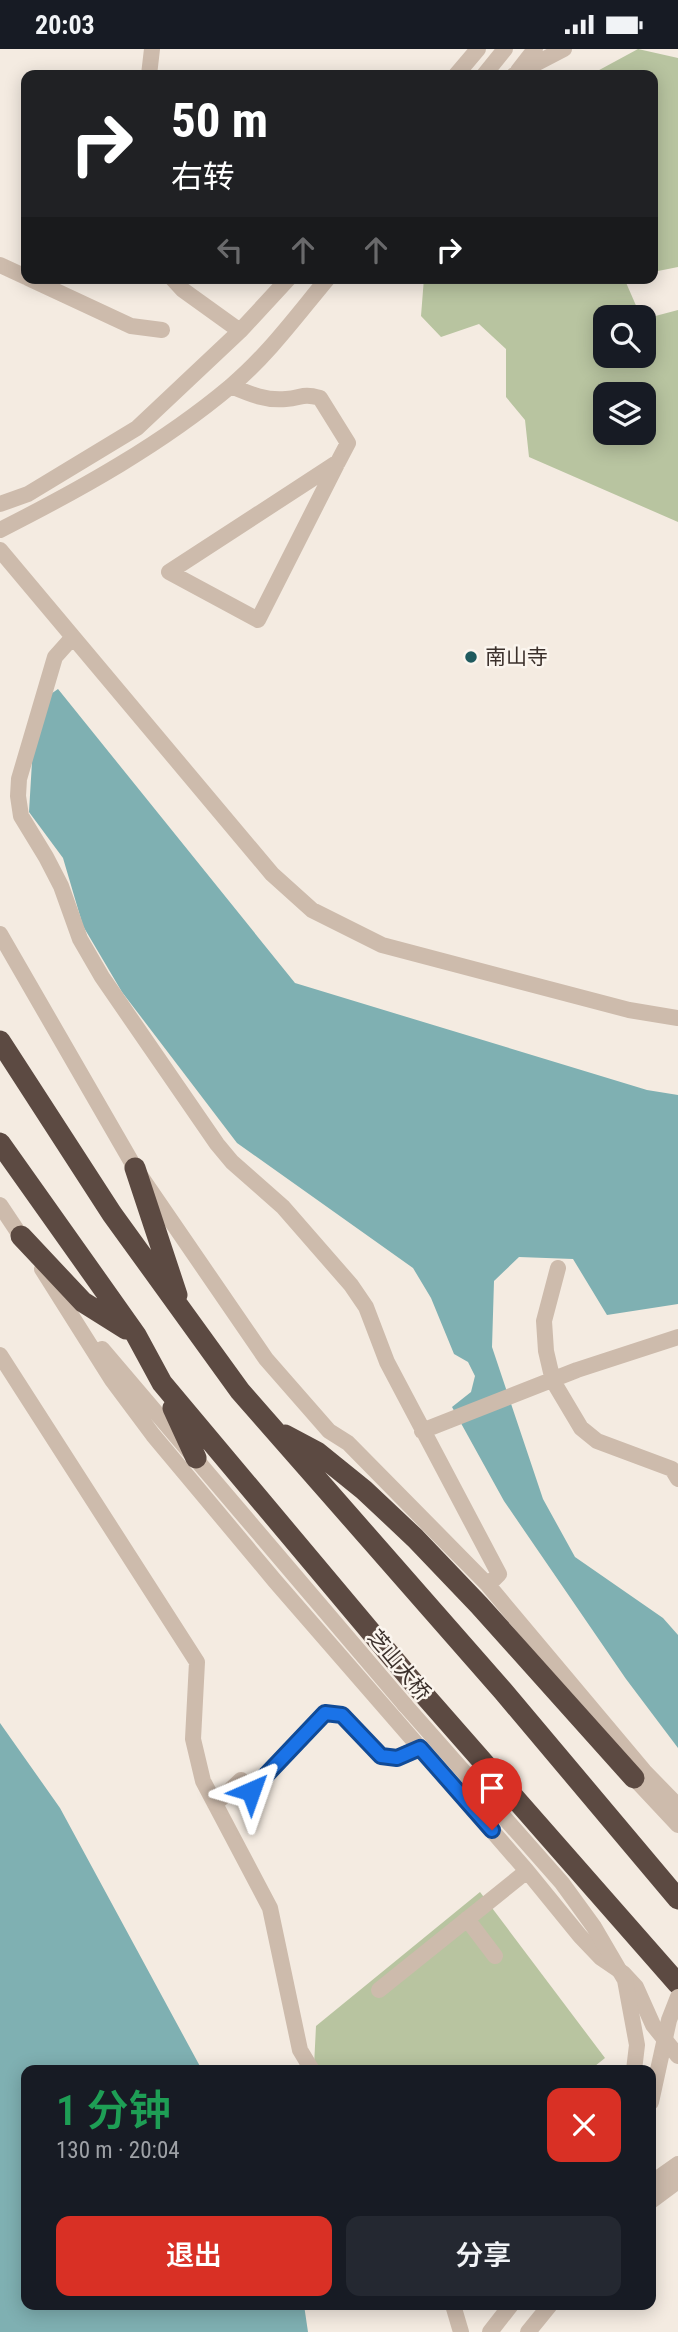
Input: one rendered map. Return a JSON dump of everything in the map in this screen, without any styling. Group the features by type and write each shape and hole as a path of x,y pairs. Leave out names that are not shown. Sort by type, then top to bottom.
{"highway":[{"path":"0,1041 112,1215 240,1391 503,1691 678,1899"},
{"path":"0,1143 136,1335 162,1383 196,1458"},
{"path":"135,1168 184,1317"},
{"path":"20,1236 83,1302 136,1335"},
{"path":"162,1383 412,1681 678,1984"},
{"path":"276,1431 317,1452 415,1538 479,1605 634,1778"}],"street":[{"path":"150,70 152,49"},
{"path":"460,70 478,49"},
{"path":"488,70 505,49"},
{"path":"518,70 535,49"},
{"path":"524,70 564,49"},
{"path":"0,265 21,275"},
{"path":"40,284 131,326 162,330"},
{"path":"178,284 240,331"},
{"path":"0,504 27,494 137,428 240,331 283,284"},
{"path":"0,530 144,450 231,386 265,353 322,284"},
{"path":"231,386 260,398 288,400 305,394 320,397 348,443 258,620 169,572 338,462"},
{"path":"0,550 272,874 312,910 382,945 629,1010 678,1018"},
{"path":"72,638 55,657 19,779 21,816 47,857 61,886 80,939 102,977 216,1144 232,1162 283,1207 351,1285 366,1307 387,1362 499,1574 488,1585"},
{"path":"0,934 135,1168 266,1359 329,1431 348,1443 488,1585 644,1771 678,1806"},
{"path":"0,1205 112,1380 153,1435 580,1936 601,1958 623,1973 636,1987 653,2025 678,2056"},
{"path":"558,1268 544,1321 545,1351 553,1381 581,1428 597,1441 672,1469 678,1479"},
{"name":"芝山大桥","path":"72,1315 405,1705 562,1884 594,1927 625,1980 636,2045 634,2065"},
{"path":"422,1431 578,1370 678,1337"},
{"path":"0,1355 197,1662 193,1739 203,1780 270,1908 300,2050 309,2065"},
{"path":"215,1804 241,1780 251,1791 325,1713 342,1715 381,1756 397,1758 420,1748"},
{"path":"634,1778 678,1825"},
{"path":"379,1990 527,1871"},
{"path":"467,1919 495,1956"},
{"path":"656,2080 669,2021 678,1997"},
{"path":"656,2179 678,2164"},
{"path":"656,2197 678,2181"},
{"path":"454,2310 461,2332"},
{"path":"490,2332 507,2310"},
{"path":"528,2332 546,2310"}],"green space":[{"path":"638,49 678,58 678,267 658,271 658,70 599,70"},
{"path":"424,284 627,284 636,305 593,305 593,368 656,368 656,316 678,310 678,522 529,457 525,420 506,397 506,349 479,324 441,337 421,316"},
{"path":"480,1892 605,2058 596,2065 314,2065 316,2026"}],"water":[{"path":"58,689 295,983 647,1090 678,1095 678,1304 607,1315 573,1259 519,1257 494,1281 492,1347 543,1499 575,1557 663,1618 678,1635 678,1748 626,1679 504,1501 452,1407 471,1392 475,1376 468,1362 454,1354 431,1298 413,1268 237,1143 122,992 83,926 63,858 29,812 33,745 48,696"},
{"path":"0,1723 60,1808 199,2065 21,2065 21,2310 305,2310 308,2332 0,2332"}],"place":[{"name":"南山寺","path":"471,657"}],"route":[{"path":"251,1791 325,1713 342,1715 381,1756 397,1758 420,1748 492,1830"}]}
